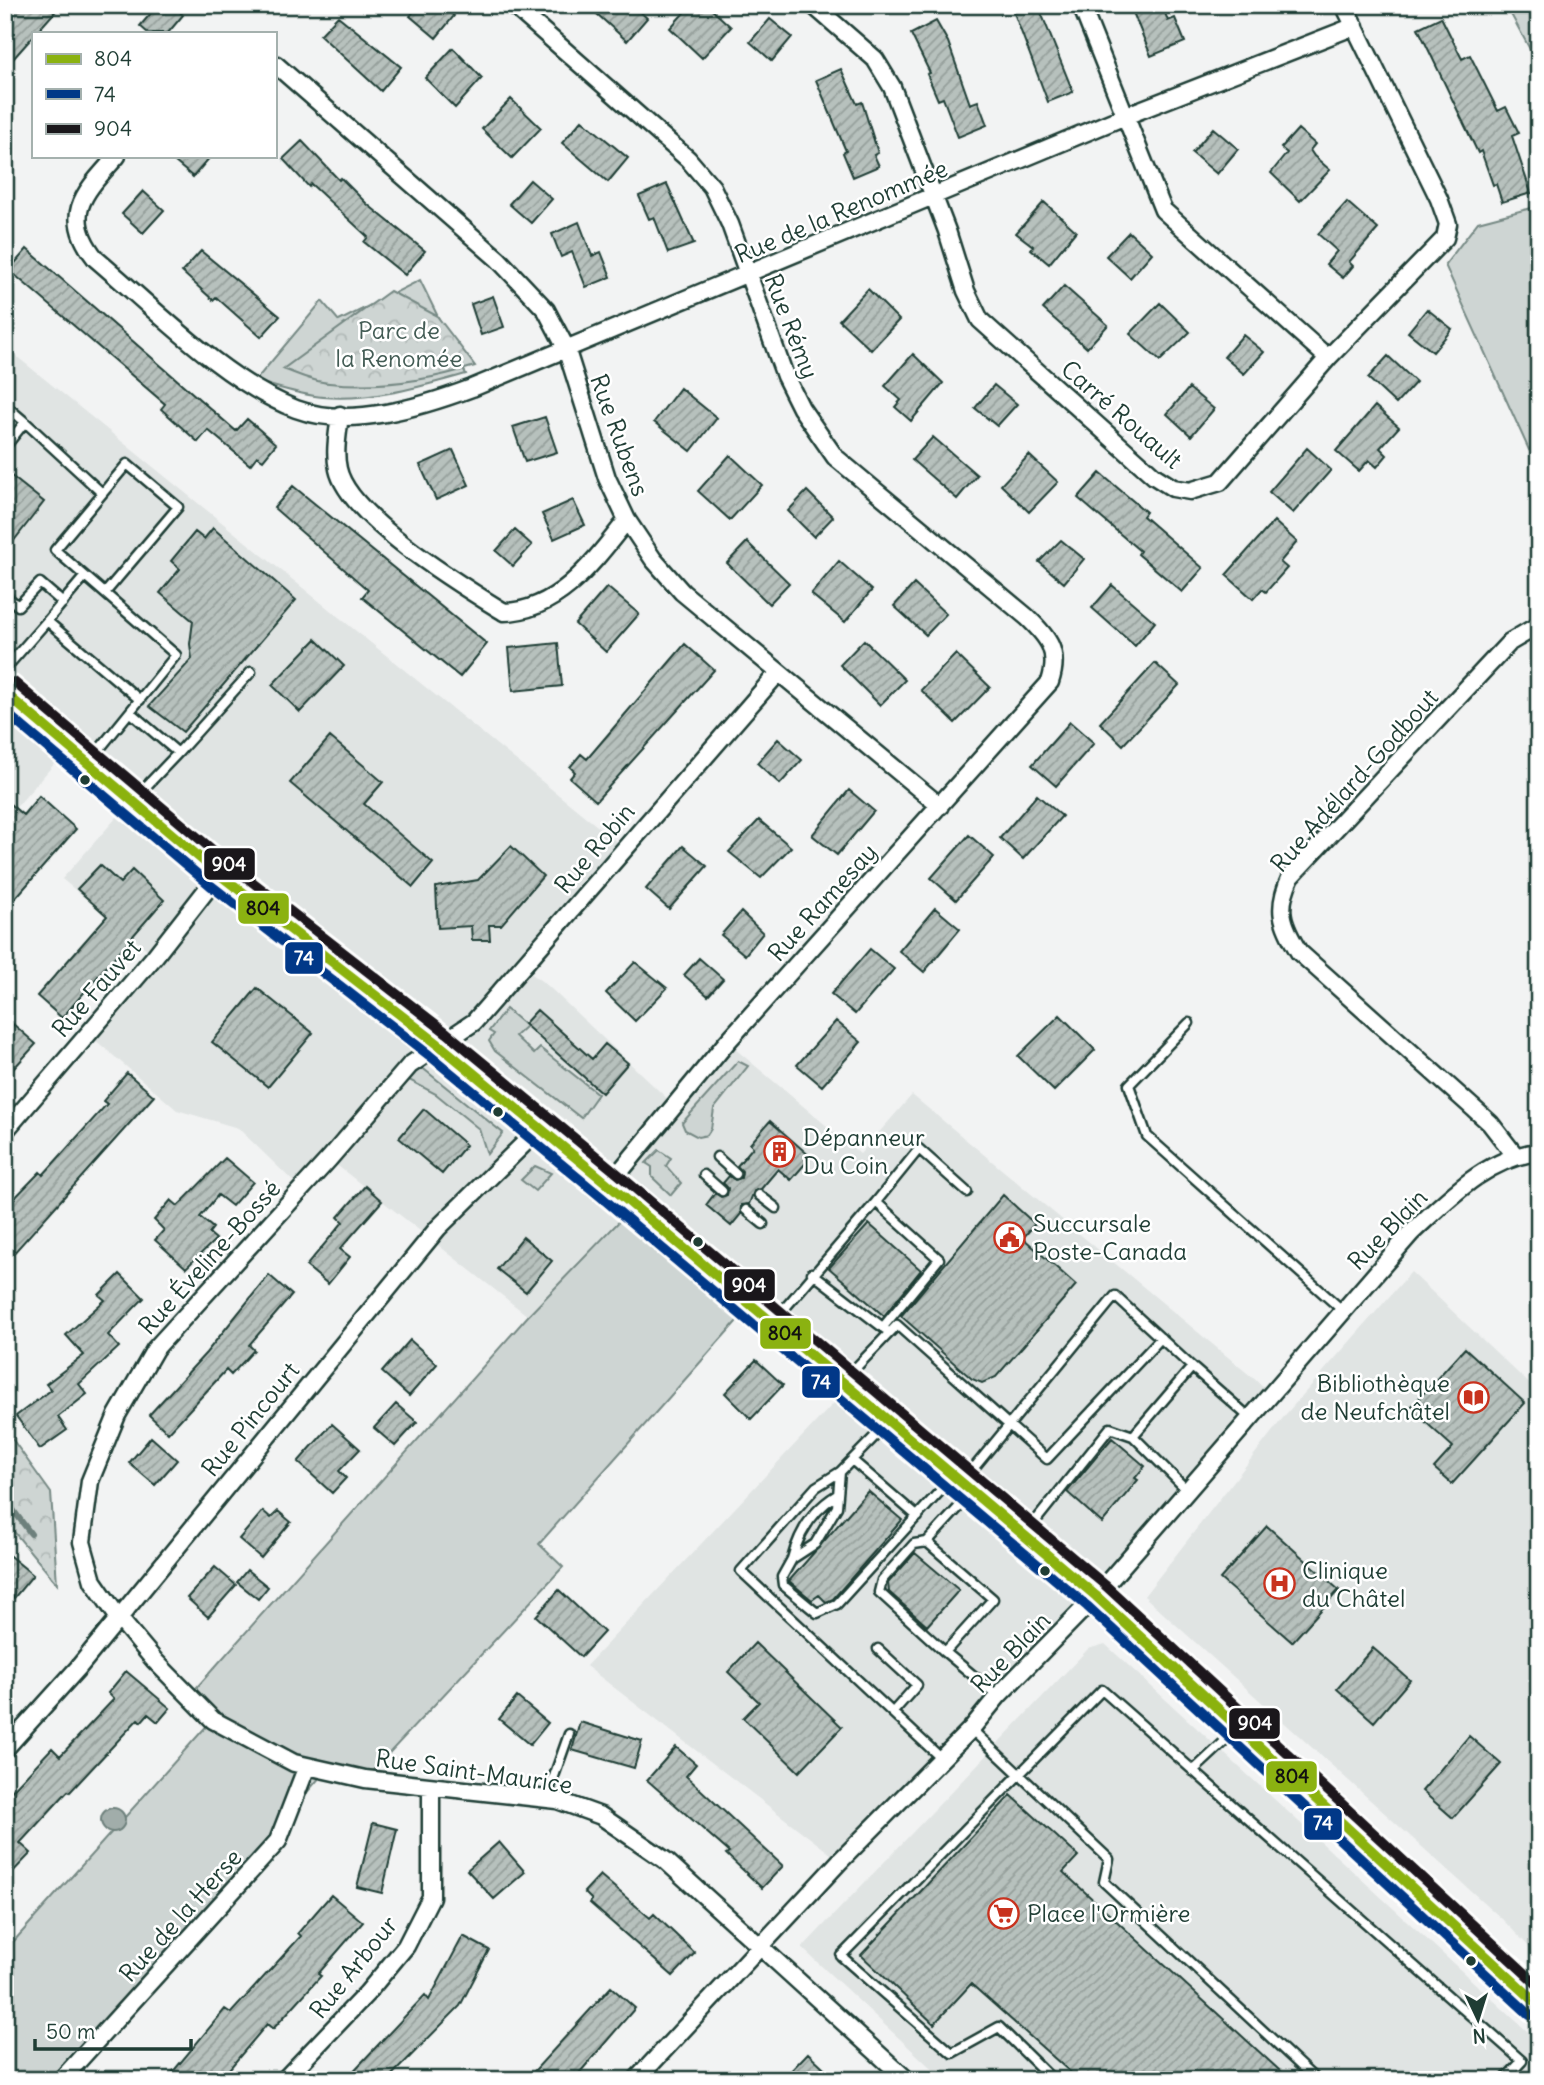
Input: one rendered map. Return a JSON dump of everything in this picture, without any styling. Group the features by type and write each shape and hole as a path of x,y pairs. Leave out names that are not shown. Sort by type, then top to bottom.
{"main road":[{"path":"5,693 219,874 438,1044 609,1185 1096,1596 1539,2005"}],"street":[{"name":"Rue Rémy","path":"513,5 688,159 712,187 730,224 790,387 801,408 835,457 1027,617 1052,647"},
{"name":"Carré Rouault","path":"813,5 875,59 892,87 934,197 956,266 980,320 1154,476 1173,488 1190,491 1220,481 1328,358 1445,237 1448,224 1440,199 1354,26"},
{"path":"1081,5 1163,211 1328,358"},
{"path":"1343,5 1354,26"},
{"name":"Rue de la Renommée","path":"341,415 383,413 425,406 1125,116 1354,26"},
{"name":"Rue Rubens","path":"276,65 498,259 546,310 566,348 607,478 627,520 653,559 682,592 940,806"},
{"path":"115,158 83,194 78,223 82,241 96,259 229,371 298,410 341,415 337,445 338,470 347,492 382,528 504,612 525,611 545,604 592,563 627,520"},
{"name":"Rue Adélard-Godbout","path":"1514,1154 1490,1123 1299,952 1287,933 1281,916 1282,896 1291,876 1510,642 1532,629 1539,629"},
{"name":"Rue Ramesay","path":"609,1185 727,1042 1050,682 1056,665 1052,647"},
{"name":"Rue Robin","path":"438,1044 474,1022 778,673"},
{"name":"Rue Fauvet","path":"5,1131 155,956 219,874"},
{"name":"Rue Éveline-Bossé","path":"118,1617 93,1581 82,1542 90,1481 117,1415 155,1349 329,1159 410,1065 438,1044"},
{"name":"Rue Pincourt","path":"5,1749 78,1668 433,1234 540,1128"},
{"name":"Rue Blain","path":"636,2080 760,1946 1096,1596 1411,1233 1468,1181 1514,1154 1539,1152"},
{"name":"Rue Saint-Maurice","path":"118,1617 155,1661 213,1720 293,1763 365,1779 546,1799 601,1816 666,1860 907,2080"},
{"name":"Rue de la Herse","path":"61,2080 278,1841 307,1766"},
{"name":"Rue Arbour","path":"284,2080 367,1993 406,1946 425,1909 431,1897 432,1788"}],"lane":[{"path":"5,405 102,493"},
{"path":"5,447 25,422"},
{"path":"89,762 176,655 55,550 127,464 178,507 105,593"},
{"path":"5,669 85,576"},
{"path":"5,595 18,606 40,583 63,603"},
{"path":"47,621 139,700"},
{"path":"133,800 251,672"},
{"path":"130,712 177,754"},
{"path":"1189,1023 1129,1085 1147,1136 1342,1310"},
{"path":"773,1322 919,1149 967,1192"},
{"path":"717,1157 736,1174"},
{"path":"704,1175 722,1191"},
{"path":"759,1195 776,1208"},
{"path":"843,1381 940,1259 876,1202"},
{"path":"746,1210 763,1224"},
{"path":"813,1273 886,1329"},
{"path":"927,1542 963,1483 1115,1296 1250,1417"},
{"path":"886,1329 897,1325 1047,1460 1161,1338"},
{"path":"1133,1436 1192,1367"},
{"path":"890,1421 840,1472 817,1487 741,1571 942,1759"},
{"path":"1024,1535 1110,1428 1133,1436 1187,1490"},
{"path":"852,1460 918,1517"},
{"path":"792,1559 815,1544 837,1507 840,1472"},
{"path":"838,1495 827,1501 805,1526 797,1538 792,1559 782,1577 783,1585 817,1613 837,1604 918,1517 963,1483"},
{"path":"945,1653 993,1599 927,1542 914,1544 882,1580 879,1592 945,1653 998,1696"},
{"path":"878,1649 917,1685 893,1712"},
{"path":"1053,2080 1042,2076 999,2027 952,2053 841,1956 1017,1773 1102,1690 1522,2061 1504,2080"},
{"path":"1193,1771 1239,1728"},
{"path":"971,1729 1109,1859 1104,1882 1316,2080"},
{"path":"546,1799 569,1734"}],"shaded area":[{"path":"5,347 623,847 524,968 548,986 675,1106 727,1042 860,1154 912,1095 1270,1392 1096,1596 840,1861 586,1666 849,1387 634,1206 528,1316 329,1159 301,1189 238,1128 177,1110 87,1033 154,955 62,879 132,800 70,746 5,820"},
{"path":"1411,1272 1539,1393 1539,1957 1502,1919 1144,1596 1286,1414"},
{"path":"1105,1644 1539,2042 1539,2080 944,2080 802,1948 1088,1649"},
{"path":"113,1808 121,1812 125,1820 121,1828 113,1832 105,1828 101,1820 105,1812"}],"green space":[{"path":"1506,5 1539,5 1539,66"},
{"path":"1539,206 1539,439 1529,450 1445,265 1478,222"},
{"name":"Parc de la Renomée","path":"420,280 466,374 396,392 342,398 306,394 255,381 322,301 339,321"},
{"name":"Parc de la Renomée","path":"390,291 437,316 475,366 439,376 366,385 323,382 283,369"},
{"path":"506,1009 526,1026 515,1036 534,1054 540,1048 598,1094 581,1118 495,1051 489,1041 494,1034 489,1031"},
{"path":"738,1061 748,1066 714,1109 711,1129 707,1135 698,1137 685,1130 682,1123"},
{"path":"420,1066 503,1133 487,1154 479,1129 436,1094 409,1080"},
{"path":"659,1150 671,1158 666,1166 681,1183 671,1195 652,1177 652,1167 646,1163"},
{"path":"535,1166 551,1173 535,1191 521,1180"},
{"path":"634,1206 752,1304 539,1544 563,1567 365,1779 326,1770 63,2080 5,2080 5,1951 212,1720 189,1696 528,1316"},
{"path":"5,1429 51,1493 57,1584 5,1521"}],"building":[{"path":"13,5 61,5 37,32 32,32 32,38 5,68 5,14"},
{"path":"158,5 172,5 183,15 169,32 147,32 140,26"},
{"path":"419,5 441,5 454,16 436,38 410,16"},
{"path":"587,5 633,5 647,18 627,41"},
{"path":"691,5 707,5 731,27 702,58 670,28"},
{"path":"1011,5 1038,5 1073,92 1048,102"},
{"path":"1130,5 1162,5 1168,21 1175,18 1185,42 1151,56"},
{"path":"338,16 401,67 381,91 320,35"},
{"path":"1441,17 1462,59 1470,55 1498,111 1506,107 1519,133 1512,136 1531,193 1502,202 1496,184 1493,185 1481,151 1478,153 1418,28"},
{"path":"770,19 792,37 772,61 750,42"},
{"path":"936,21 948,42 970,104 978,101 987,125 958,137 943,98 938,100 927,74 930,73 911,34"},
{"path":"453,48 482,78 455,108 425,78"},
{"path":"841,69 857,104 862,102 878,153 874,155 879,166 853,177 843,153 846,151 816,80"},
{"path":"511,99 541,128 512,158 482,129"},
{"path":"582,120 628,158 608,182 562,143"},
{"path":"1213,128 1238,149 1217,174 1192,153"},
{"path":"1298,129 1315,144 1310,150 1330,170 1300,201 1271,173 1287,153 1281,148"},
{"path":"302,141 339,180 341,178 367,204 425,251 405,275 364,242 368,237 311,184 309,187 283,159"},
{"path":"170,158 209,158 193,177"},
{"path":"530,180 552,199 531,223 509,204"},
{"path":"667,184 694,244 668,253 654,217 649,219 639,196"},
{"path":"143,191 164,210 143,233 122,214"},
{"path":"1044,202 1076,231 1049,264 1031,249 1033,246 1016,233"},
{"path":"1347,202 1378,229 1349,262 1353,266 1343,278 1326,264 1337,251 1318,234"},
{"path":"579,222 592,256 601,252 611,277 586,287 572,252 561,257 552,234"},
{"path":"1129,232 1152,253 1130,278 1106,256"},
{"path":"27,249 236,431 247,419 276,444 263,460 257,456 250,465 208,430 198,442 161,409 165,404 9,270"},
{"path":"201,251 280,316 261,337 216,297 213,300 182,272"},
{"path":"1064,286 1108,325 1087,348 1043,309"},
{"path":"868,289 899,320 871,350 839,320"},
{"path":"493,296 504,327 481,335 471,304"},
{"path":"1160,303 1190,332 1160,361 1130,334"},
{"path":"1427,309 1452,329 1433,352 1408,332"},
{"path":"1243,335 1264,352 1244,374 1224,357"},
{"path":"913,354 943,383 911,421 895,407 901,400 885,386"},
{"path":"1388,356 1416,382 1396,404 1368,378"},
{"path":"994,385 1017,404 997,426 975,408"},
{"path":"680,388 717,418 691,451 654,422"},
{"path":"1189,388 1214,409 1191,436 1167,414"},
{"path":"1375,406 1399,427 1380,448 1387,455 1377,467 1369,460 1359,471 1336,451"},
{"path":"545,417 557,452 525,462 513,427"},
{"path":"933,437 977,475 957,499 912,460"},
{"path":"1307,448 1331,470 1293,513 1269,492"},
{"path":"453,450 469,485 436,500 420,465"},
{"path":"730,455 762,485 730,520 698,491"},
{"path":"1029,455 1058,482 1029,512 1001,485"},
{"path":"5,471 44,502 5,552"},
{"path":"1100,473 1146,512 1143,516 1203,568 1182,592 1138,554 1140,551 1078,498"},
{"path":"293,486 487,644 460,677 362,597 368,590 274,508"},
{"path":"807,491 833,517 814,537 788,511"},
{"path":"573,500 585,525 554,539 542,514"},
{"path":"1274,521 1297,542 1280,562 1287,568 1266,592 1262,589 1253,599 1226,575"},
{"path":"213,528 296,600 183,732 149,706 192,659 190,644 193,621 160,593 180,569 171,561 195,532 204,539"},
{"path":"515,530 532,545 513,566 496,551"},
{"path":"1061,540 1084,559 1064,583 1039,562"},
{"path":"747,542 789,583 769,604 727,563"},
{"path":"839,561 872,590 845,622 811,594"},
{"path":"914,584 946,614 926,635 894,606"},
{"path":"1112,585 1155,622 1135,646 1092,608"},
{"path":"607,587 639,614 606,652 575,624"},
{"path":"316,639 344,666 300,712 272,685"},
{"path":"864,640 905,680 880,705 840,665"},
{"path":"558,643 562,686 513,691 509,648"},
{"path":"685,644 714,670 596,801 570,778 575,772 570,767 581,754 587,759"},
{"path":"956,654 990,687 955,723 921,690"},
{"path":"1155,663 1179,685 1123,745 1100,723"},
{"path":"1070,722 1094,743 1056,786 1032,765"},
{"path":"330,737 383,782 364,804 433,863 413,887 290,783"},
{"path":"778,739 802,760 780,784 757,763"},
{"path":"849,790 874,811 837,855 812,835"},
{"path":"1037,795 1062,816 1023,859 1000,838"},
{"path":"39,796 76,829 5,910 5,800 23,815"},
{"path":"759,820 791,847 761,878 729,852"},
{"path":"969,835 994,857 956,900 931,878"},
{"path":"511,846 543,876 501,925 489,925 490,940 472,940 471,926 438,928 436,887 478,880"},
{"path":"683,846 707,866 669,909 646,889"},
{"path":"100,865 120,883 132,870 164,900 62,1018 37,996 107,916 77,889"},
{"path":"935,908 960,929 924,972 899,951"},
{"path":"741,912 763,933 745,955 721,935"},
{"path":"870,949 894,969 855,1014 831,994"},
{"path":"699,958 723,979 708,996 684,975"},
{"path":"635,962 667,988 635,1021 606,993"},
{"path":"257,988 313,1033 268,1087 212,1042"},
{"path":"537,1010 592,1059 605,1044 628,1063 602,1093 524,1024"},
{"path":"1060,1015 1095,1050 1054,1091 1018,1056"},
{"path":"836,1021 861,1042 822,1086 797,1065"},
{"path":"13,1024 36,1044 5,1078 5,1033"},
{"path":"127,1073 154,1096 5,1263 5,1208 40,1172 43,1175 107,1104 103,1101"},
{"path":"424,1109 466,1145 442,1174 399,1138"},
{"path":"770,1121 811,1157 791,1180 778,1169 761,1189 754,1191 749,1204 741,1205 741,1214 731,1226 706,1205 715,1193 721,1197 727,1195 728,1188 723,1183 729,1176 735,1180 741,1178 742,1171 737,1166 753,1147 750,1144"},
{"path":"225,1158 253,1182 232,1206 218,1195 200,1217 213,1228 209,1233 216,1239 186,1268 155,1240 164,1230 154,1220 171,1200 178,1206"},
{"path":"365,1186 382,1201 340,1249 350,1257 328,1284 306,1266 343,1222 338,1217"},
{"path":"1003,1195 1035,1224 1023,1238 1076,1285 996,1377 982,1383 972,1379 901,1316"},
{"path":"869,1224 921,1270 884,1316 829,1268"},
{"path":"523,1237 552,1261 526,1292 497,1269"},
{"path":"120,1274 144,1298 108,1335 119,1347 79,1384 87,1394 58,1417 67,1430 40,1449 16,1416 51,1390 46,1384 84,1355 66,1335 105,1300 99,1295"},
{"path":"269,1275 292,1295 249,1345 254,1350 231,1375 226,1370 168,1433 149,1415 206,1353"},
{"path":"410,1340 437,1364 409,1396 382,1372"},
{"path":"1465,1348 1525,1403 1452,1484 1434,1468 1453,1447 1410,1408"},
{"path":"756,1360 783,1385 751,1419 725,1393"},
{"path":"396,1404 417,1422 395,1446 374,1428"},
{"path":"332,1424 360,1449 339,1471 346,1478 332,1493 298,1462"},
{"path":"151,1437 177,1460 155,1485 129,1463"},
{"path":"1112,1438 1145,1466 1135,1478 1138,1480 1102,1523 1067,1492"},
{"path":"868,1491 902,1520 833,1599 826,1602 819,1595 812,1600 789,1581"},
{"path":"263,1511 271,1518 278,1511 291,1522 261,1558 239,1539"},
{"name":"Clinique du Châtel","path":"1267,1526 1339,1590 1292,1642 1220,1579"},
{"path":"5,1552 33,1575 14,1598 5,1590"},
{"path":"915,1553 959,1590 927,1626 889,1592 888,1583"},
{"path":"215,1567 236,1585 208,1617 187,1598"},
{"path":"247,1570 268,1587 258,1599 237,1582"},
{"path":"559,1590 604,1632 581,1657 536,1616"},
{"path":"755,1643 842,1727 799,1772 743,1718 759,1702 728,1672"},
{"path":"1373,1648 1410,1680 1374,1722 1337,1689"},
{"path":"126,1671 170,1708 158,1722 148,1714 141,1722 138,1719 70,1792 68,1791 20,1843 31,1853 5,1880 5,1798 52,1748 60,1756 114,1699 108,1693"},
{"path":"517,1697 548,1723 530,1745 499,1719"},
{"path":"580,1722 642,1741 634,1768 572,1750"},
{"path":"1469,1736 1501,1764 1453,1818 1422,1791"},
{"path":"676,1747 696,1764 686,1776 783,1866 762,1888 726,1854 729,1852 647,1780"},
{"name":"Place l'Ormière","path":"1011,1795 1078,1856 1063,1872 1290,2080 1079,2080 971,1984 934,2024 861,1955"},
{"path":"373,1823 397,1829 382,1893 357,1887"},
{"path":"499,1842 525,1872 494,1899 467,1870"},
{"path":"600,1875 650,1918 654,1914 695,1953 673,1976 590,1903 592,1900 584,1892"},
{"path":"331,1895 363,1922 318,1974 321,1976 273,2029 267,2024 220,2080 166,2080 225,2009 231,2013 301,1936 298,1933"},
{"path":"463,1936 489,1950 460,2006 387,2080 345,2080 425,1995 429,2000"},
{"path":"611,1987 635,2008 573,2080 526,2080"},
{"path":"808,2053 837,2080 782,2080"}],"waterway":[{"path":"5,1499 31,1534"}],"transit line":[{"name":"904","path":"14,682 228,863 447,1033 618,1174 1105,1585 1539,1986"},
{"name":"804","path":"5,693 219,874 438,1044 609,1185 1096,1596 1539,2005"},
{"name":"74","path":"5,712 210,885 429,1055 600,1196 1087,1606 1530,2015"}],"place":[{"name":"Dépanneur Du Coin","path":"780,1151"},
{"name":"Succursale Poste-Canada","path":"1010,1237"},
{"name":"Bibliothèque de Neufchâtel","path":"1473,1397"},
{"name":"Clinique du Châtel","path":"1279,1584"},
{"name":"Place l'Ormière","path":"1004,1913"}]}
